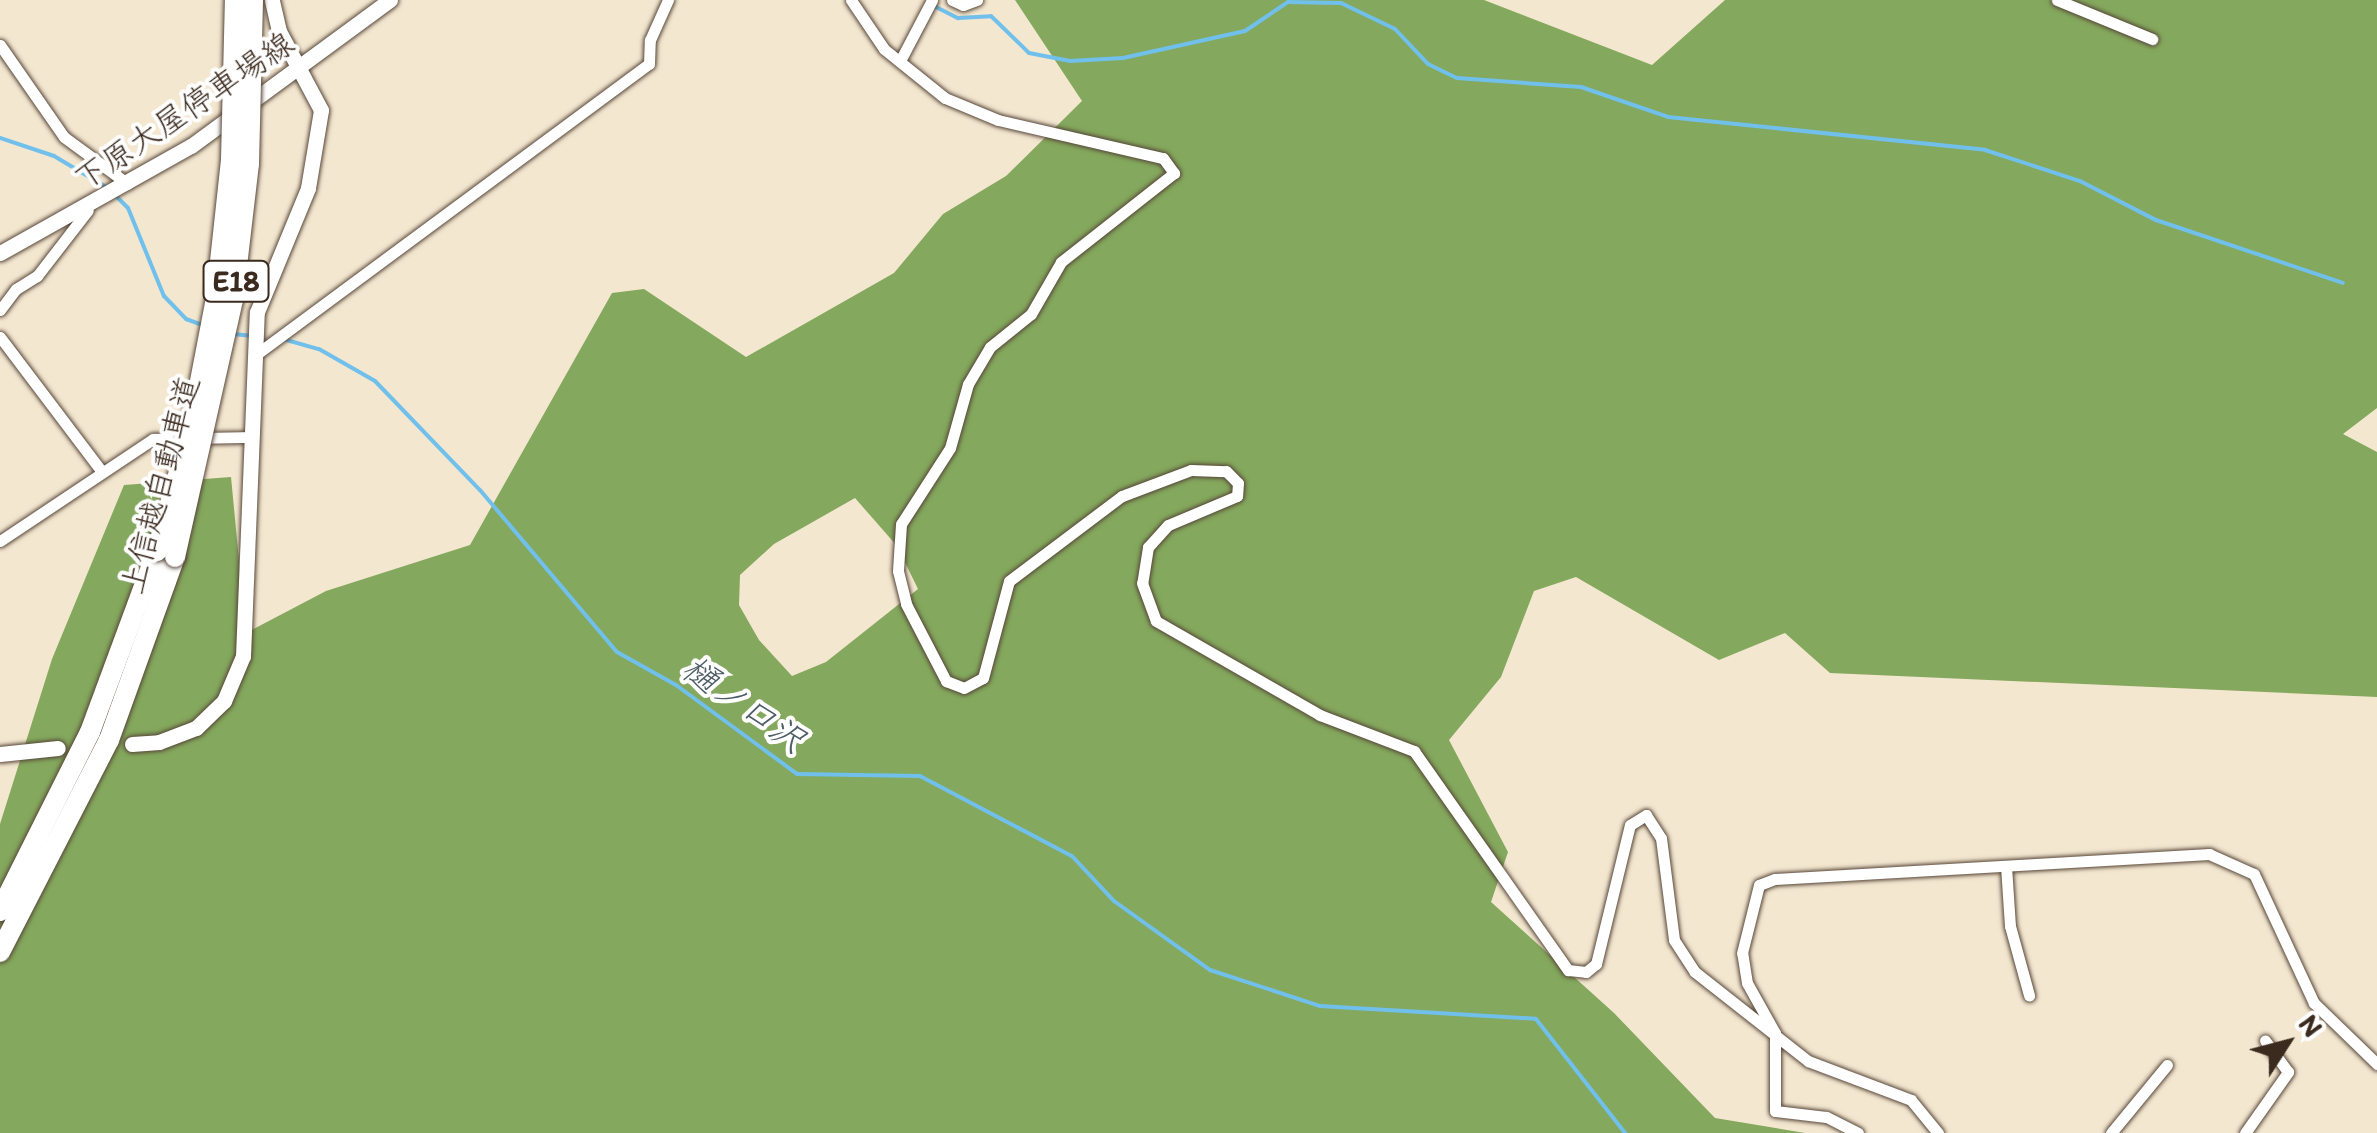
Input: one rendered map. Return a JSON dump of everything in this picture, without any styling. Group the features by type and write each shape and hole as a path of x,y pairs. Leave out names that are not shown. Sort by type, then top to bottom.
{"highway":[{"name":"上信越自動車道","path":"0,910 90,732 166,554 216,298 231,160 234,0"},
{"name":"上信越自動車道","path":"0,952 102,756 166,554 233,300 249,164 253,0"}],"street":[{"path":"132,744 159,742 196,728 235,681 248,613 250,358 256,312 308,188 320,132 316,93 298,70 272,0"},
{"name":"下原大屋停車場線","path":"0,254 88,210 298,70 390,0"},
{"path":"250,358 649,64 650,40 668,0"},
{"path":"850,0 900,61 945,98 998,120 1163,158 1174,173 1062,262 1031,314 990,347 968,384 950,448 901,524 898,572 906,604 946,681 964,688 978,683 1009,581 1100,512 1122,496 1191,470 1226,471 1238,483 1232,500 1168,525 1148,547 1142,583 1156,621 1320,715 1414,752 1568,970 1586,972 1596,964 1630,825 1646,814 1661,838 1674,940 1684,960 1820,1067 1910,1100 1938,1133"},
{"path":"900,61 932,0"},
{"path":"952,0 963,5 978,0"},
{"path":"2057,0 2152,39"},
{"path":"0,45 64,137 118,190"},
{"path":"0,310 37,276 88,210"},
{"path":"0,338 100,469"},
{"path":"0,541 100,469 153,438 249,437"},
{"path":"0,754 58,748"},
{"path":"1858,1133 1826,1117 1775,1111 1776,1033 1747,983 1742,954 1760,884 2209,854 2242,864 2266,894 2314,1003 2377,1064"},
{"path":"2006,866 2010,926 2029,994"},
{"path":"2245,1133 2288,1072 2265,1040"},
{"path":"2111,1133 2167,1065"}],"green space":[{"path":"1015,0 1484,0 1652,65 1725,0 2377,0 2377,408 2343,434 2377,452 2377,697 1830,673 1785,633 1719,660 1576,577 1534,591 1501,677 1449,740 1508,852 1491,902 1614,1013 1715,1118 1805,1133 0,1133 0,824 52,659 124,485 231,477 246,633 326,591 470,545 612,293 644,289 746,357 894,273 943,214 1006,176 1082,101","holes":["855,498 897,546 918,589 826,662 792,676 759,640 739,605 740,575 774,544"]}],"waterway":[{"path":"934,6 958,18 991,16 1029,53 1070,61 1123,58 1245,31 1288,2 1341,3 1395,29 1428,64 1457,78 1581,87 1668,117 1985,150 2080,181 2156,220 2343,283"},
{"name":"樋ノ口沢","path":"0,138 54,156 108,188"},
{"name":"樋ノ口沢","path":"115,195 128,208 164,296 186,319 205,326"},
{"name":"樋ノ口沢","path":"233,334 253,336"},
{"name":"樋ノ口沢","path":"283,339 319,349 375,381 480,490 617,652 676,685 797,774 920,776 1072,856 1114,901 1210,970 1320,1006 1536,1019 1625,1133"}]}
